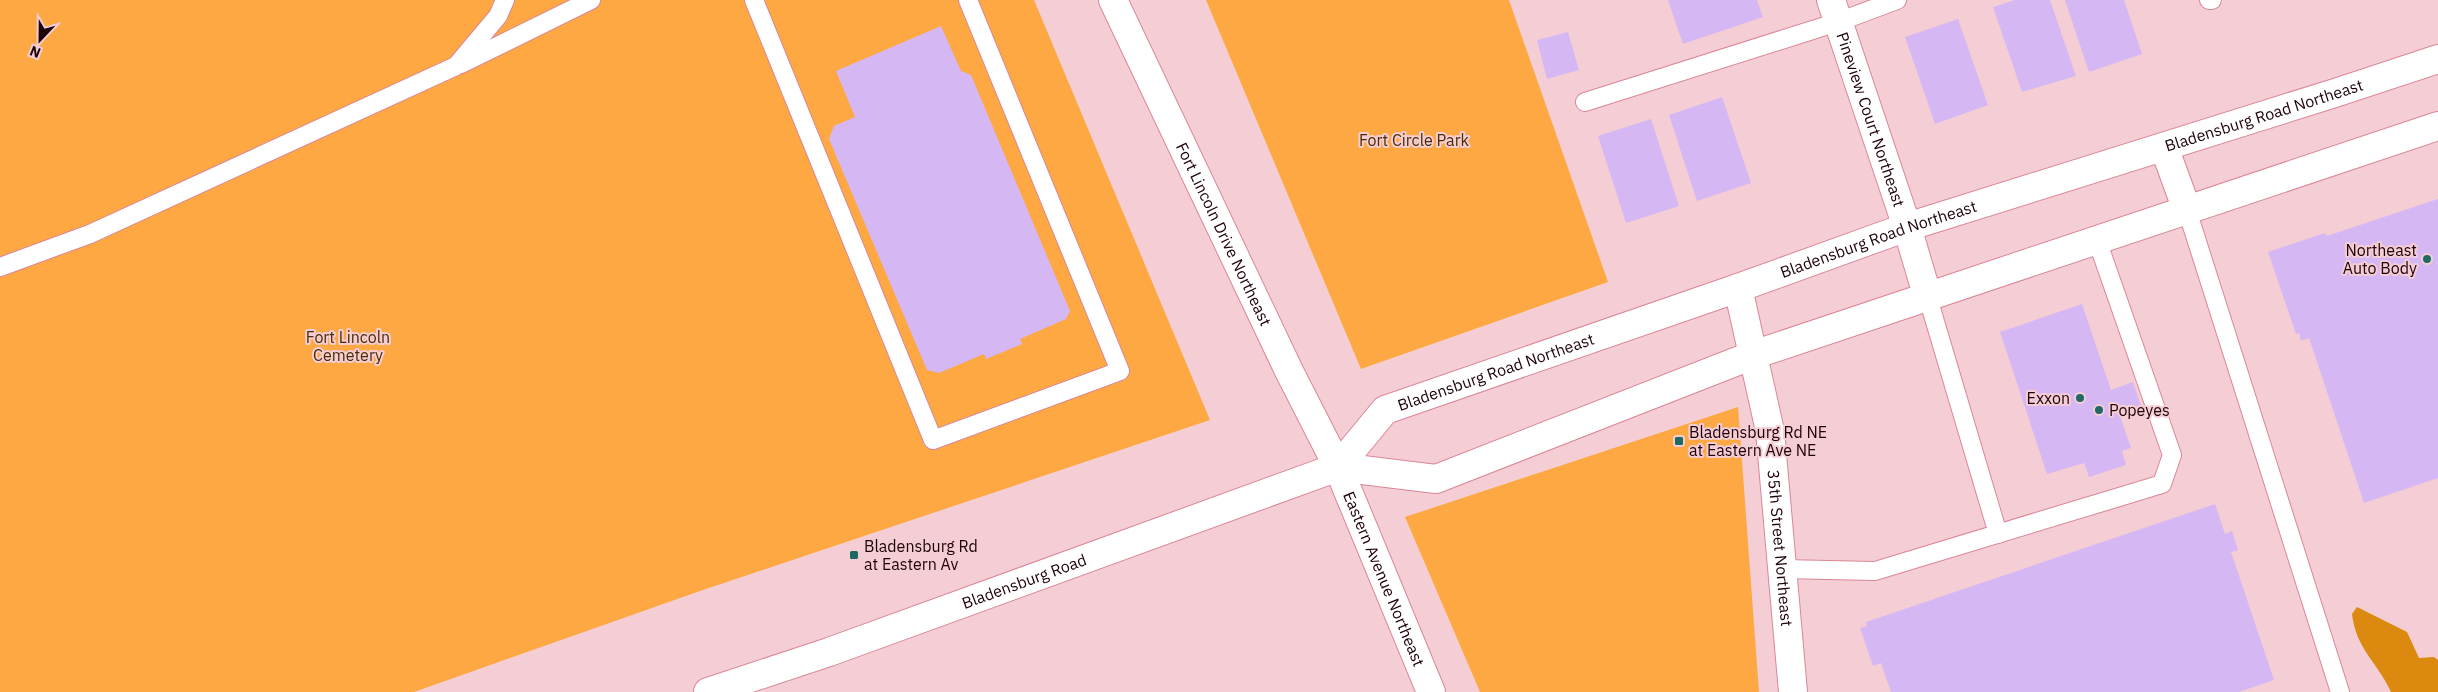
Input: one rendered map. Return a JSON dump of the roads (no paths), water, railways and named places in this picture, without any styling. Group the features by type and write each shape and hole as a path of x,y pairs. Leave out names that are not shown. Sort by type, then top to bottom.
{"main road":[{"name":"Fort Lincoln Drive Northeast","path":"1113,0 1264,318 1338,467"},
{"name":"Pineview Court Northeast","path":"1834,11 1907,227 1928,298"},
{"name":"Bladensburg Road Northeast","path":"1338,467 1385,410 1738,288 1907,227 2438,59"},
{"path":"1338,467 1436,478 1753,355 2438,126"},
{"path":"2164,147 2187,210"},
{"name":"35th Street Northeast","path":"1738,288 1770,431 1793,692"},
{"name":"Bladensburg Road","path":"708,692 829,652 1338,467"},
{"name":"Eastern Avenue Northeast","path":"1338,467 1431,692"}],"lane":[{"path":"456,66 498,16 505,0"},
{"path":"0,267 90,234 456,66 592,0"},
{"path":"754,0 932,440 1120,371 968,0"},
{"path":"1584,102 1834,11 1897,0"},
{"path":"2187,210 2340,692"},
{"path":"1782,569 1875,571 2162,484 2172,455 2097,240"},
{"path":"1928,298 1998,534"}],"place":[{"name":"Northeast Auto Body","path":"2427,259"},
{"name":"Exxon","path":"2080,398"},
{"name":"Popeyes","path":"2099,410"},
{"name":"Bladensburg Rd NE at Eastern Ave NE","path":"1679,441"},
{"name":"Bladensburg Rd at Eastern Av","path":"854,555"}],"park label":[{"name":"Fort Circle Park","path":"1414,140"},
{"name":"Fort Lincoln Cemetery","path":"348,346"}]}
